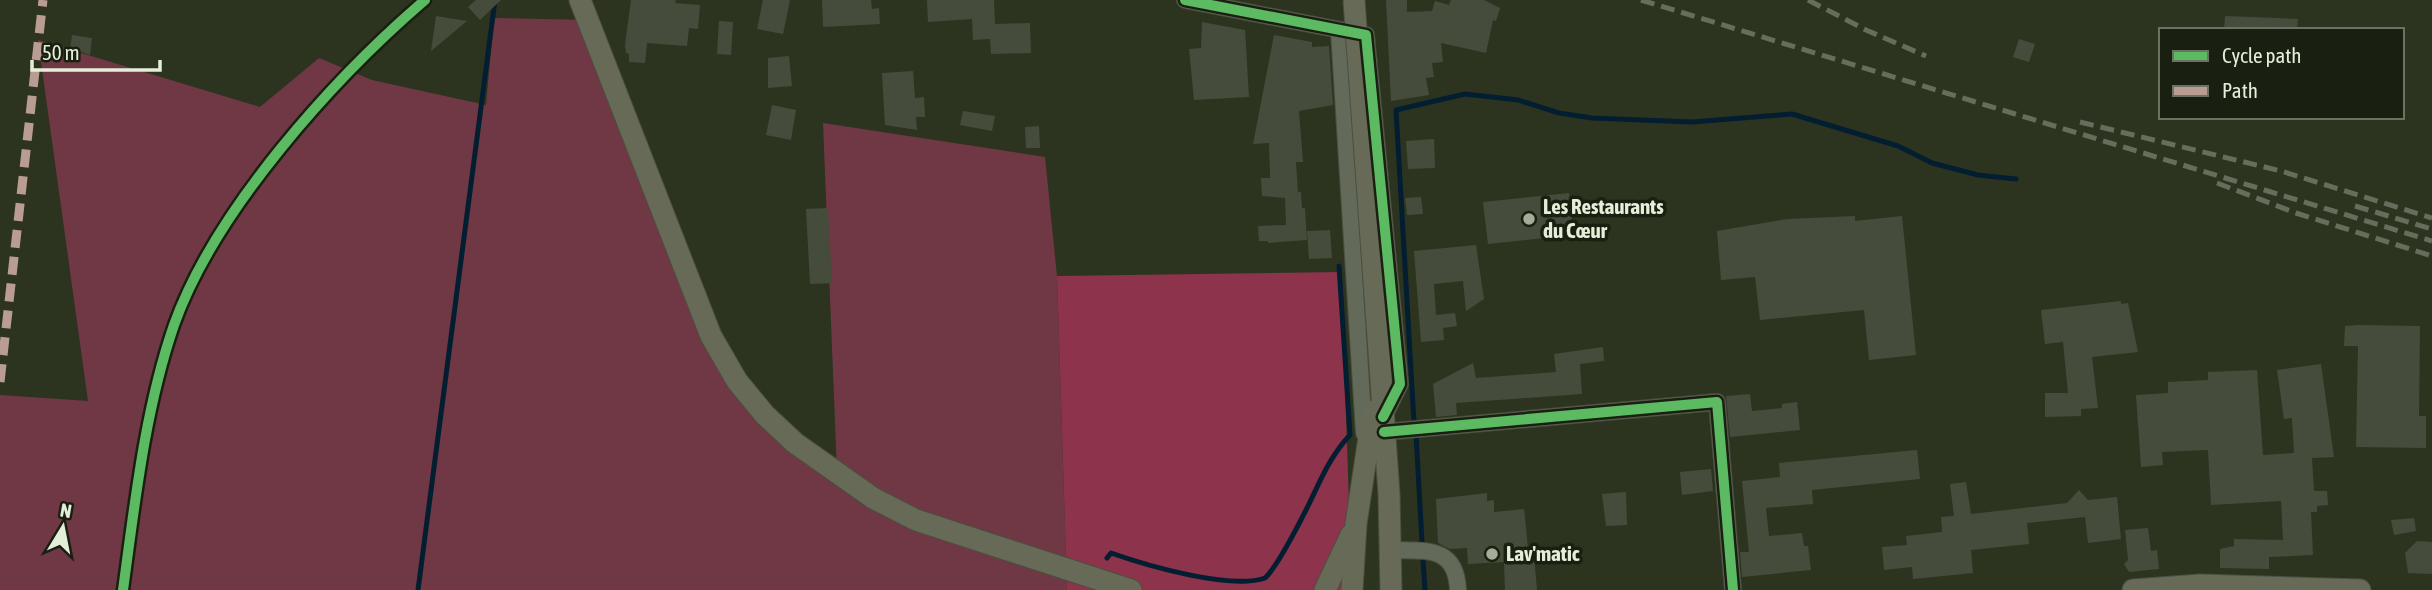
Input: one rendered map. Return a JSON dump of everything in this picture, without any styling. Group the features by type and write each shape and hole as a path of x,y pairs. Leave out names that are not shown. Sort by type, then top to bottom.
{"main road":[{"path":"580,0 711,336 737,381 765,415 795,443 837,473 873,498 916,520 1131,590"},
{"path":"1354,0 1384,425 1391,590"},
{"path":"1352,590 1356,524 1366,473 1379,364"},
{"path":"1366,473 1366,590"},
{"path":"1325,590 1356,524"},
{"path":"2133,590 2361,590"}],"street":[{"path":"1185,0 1366,35 1400,384 1384,425 1717,402 1733,590"},
{"path":"1339,31 1366,473"},
{"path":"1390,550 1436,551 1448,560 1457,574 1458,590"}],"shaded area":[{"path":"494,18 588,20 737,381 837,472 823,123 1045,157 1057,276 1067,590 0,590 0,395 88,401 38,40 260,107 319,58 372,80 486,105"},
{"path":"1341,272 1352,590 1067,590 1057,276"}],"building":[{"path":"476,0 501,0 480,20 468,7"},
{"path":"631,0 676,0 675,3 700,5 698,29 689,28 687,46 647,43 645,63 629,62 625,45"},
{"path":"763,0 790,0 783,34 757,29"},
{"path":"822,0 871,0 872,9 879,8 880,24 823,27"},
{"path":"927,0 994,0 995,24 1030,23 1031,53 991,54 990,39 973,40 972,19 928,22"},
{"path":"1386,0 1407,0 1407,12 1432,11 1435,1 1449,5 1451,0 1484,0 1500,8 1496,21 1493,20 1486,53 1441,43 1443,62 1432,63 1434,77 1426,78 1429,95 1391,101"},
{"path":"436,16 467,21 431,51"},
{"path":"2225,16 2298,19 2297,28 2224,28"},
{"path":"719,21 733,22 731,55 717,54"},
{"path":"1202,22 1245,30 1249,97 1194,100 1189,49 1201,48"},
{"path":"72,35 92,38 90,55 70,48"},
{"path":"1274,35 1312,42 1312,47 1329,46 1333,105 1299,111 1303,162 1296,162 1298,192 1301,192 1302,208 1305,208 1307,240 1268,243 1259,241 1258,226 1286,225 1285,198 1262,196 1261,178 1270,178 1269,143 1253,144"},
{"path":"2019,39 2035,44 2029,62 2013,57"},
{"path":"789,56 792,86 768,88 768,58"},
{"path":"913,71 915,98 924,97 925,117 916,117 917,130 885,125 882,73"},
{"path":"772,105 796,110 791,140 766,135"},
{"path":"963,111 995,116 992,131 960,125"},
{"path":"1039,126 1040,148 1026,148 1025,127"},
{"path":"1434,139 1435,168 1408,169 1406,141"},
{"name":"Les Restaurants du Cœur","path":"1569,193 1574,235 1488,244 1483,202"},
{"path":"1421,197 1423,214 1407,215 1405,198"},
{"path":"828,208 832,283 810,284 806,209"},
{"path":"1855,216 1855,221 1902,216 1916,355 1869,360 1864,310 1760,320 1755,277 1721,280 1717,231 1787,219"},
{"path":"1330,230 1332,258 1309,259 1307,231"},
{"path":"1476,245 1484,299 1466,311 1463,281 1434,284 1436,315 1455,313 1457,326 1443,328 1444,340 1421,342 1414,251"},
{"path":"2121,301 2121,304 2128,303 2138,352 2092,357 2098,408 2081,409 2081,416 2045,417 2045,393 2068,393 2063,342 2045,344 2041,310"},
{"path":"2345,326 2420,326 2419,416 2426,416 2426,448 2356,447 2358,346 2344,346"},
{"path":"1603,347 1604,361 1580,364 1582,394 1456,403 1457,415 1436,417 1433,384 1473,363 1476,378 1556,372 1554,354"},
{"path":"2321,364 2334,457 2312,458 2314,491 2327,491 2328,505 2317,506 2317,512 2311,512 2313,555 2269,557 2269,569 2220,568 2220,549 2234,546 2234,539 2283,540 2281,501 2211,505 2208,450 2162,452 2163,465 2141,467 2136,395 2168,393 2168,382 2208,380 2208,372 2257,370 2263,455 2294,453 2292,418 2284,419 2277,370"},
{"path":"1750,394 1752,411 1782,408 1782,404 1797,402 1800,430 1730,437 1726,396"},
{"path":"1917,450 1920,479 1812,490 1813,504 1766,508 1769,536 1802,533 1804,546 1808,546 1811,570 1742,577 1740,552 1749,552 1742,481 1780,477 1779,463"},
{"path":"1711,469 1713,491 1682,495 1680,472"},
{"path":"1966,482 1971,514 2067,503 2079,490 2088,500 2117,497 2121,539 2088,543 2085,517 2027,523 2029,544 1971,550 1973,573 1913,579 1912,567 1884,570 1882,547 1907,545 1906,536 1942,532 1941,517 1954,516 1950,484"},
{"path":"1626,492 1627,525 1606,526 1602,494"},
{"path":"1487,493 1487,501 1494,500 1494,512 1524,509 1529,558 1534,557 1537,590 1505,590 1504,562 1468,564 1467,548 1450,549 1438,543 1436,499"},
{"path":"2414,518 2416,531 2394,535 2391,520"},
{"path":"2148,528 2151,551 2157,550 2159,569 2129,572 2124,564 2128,560 2125,530"},
{"path":"2417,541 2432,542 2432,574 2408,573 2405,553"}],"waterway":[{"path":"418,590 495,0"},
{"path":"1414,423 1396,110 1465,94 1518,100 1559,113 1592,118 1692,122 1792,114 1898,146 1932,163 1978,175 2016,179"},
{"path":"1107,558 1111,553 1167,570 1232,581 1265,578 1270,572 1295,532 1322,476 1350,435 1339,266"},
{"path":"1416,434 1422,542"},
{"path":"1423,561 1425,590"}],"railway":[{"path":"1641,0 2432,241"},
{"path":"1808,0 1866,30 1926,56"},
{"path":"2080,122 2281,171 2432,218"},
{"path":"2217,183 2296,213 2432,256"},
{"path":"2355,206 2432,229"}],"marked path":[{"path":"0,382 43,0"}],"cycle path":[{"path":"123,590 142,456 155,389 174,325 193,281 247,192 280,149 353,68 425,0"},
{"path":"1185,0 1366,35 1400,384 1383,417"},
{"path":"1384,432 1717,402 1733,590"}],"place":[{"name":"Les Restaurants du Cœur","path":"1529,219"},
{"name":"Lav'matic","path":"1492,554"}]}
